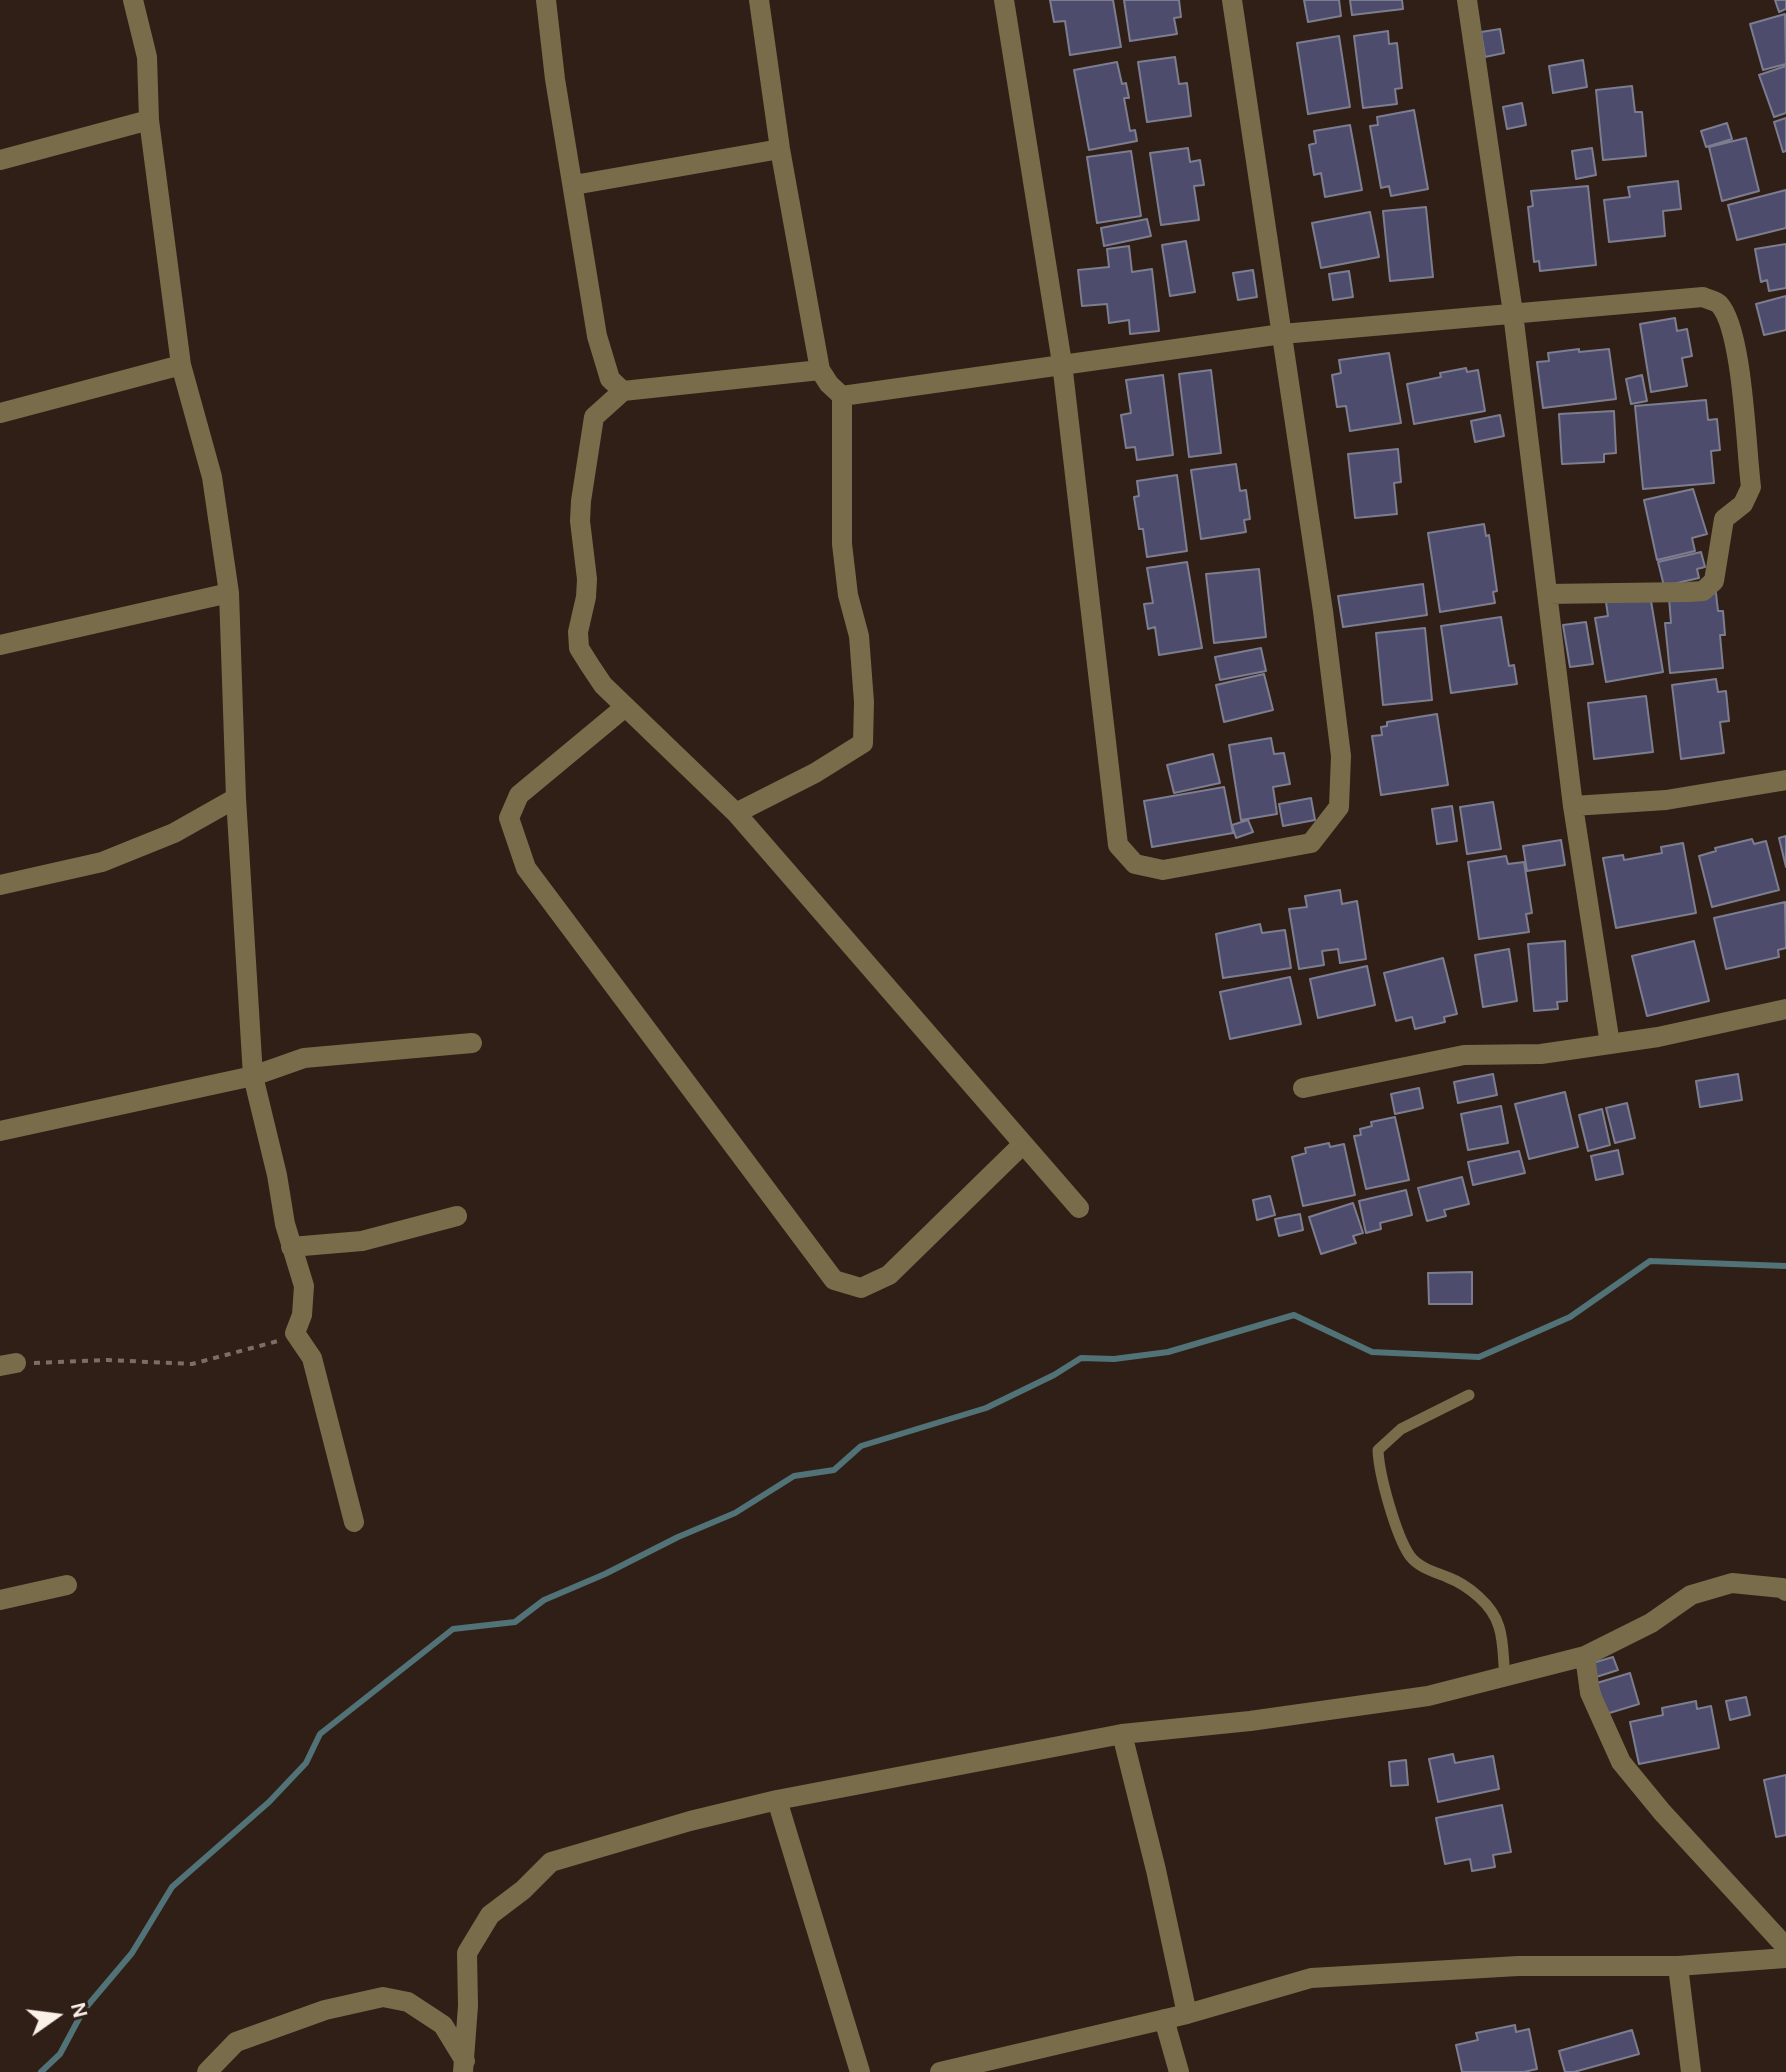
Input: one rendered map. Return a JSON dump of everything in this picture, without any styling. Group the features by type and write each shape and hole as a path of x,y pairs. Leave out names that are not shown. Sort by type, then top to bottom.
{"street":[{"path":"133,0 147,57 149,120 181,365 212,477 229,593 236,798 253,1076 291,1247 304,1286 302,1315 295,1333 312,1358 354,1522"},
{"path":"546,0 555,79 597,336 610,379 623,391"},
{"path":"736,813 815,773 863,743 864,702 859,636 848,595 842,544 842,396 820,370 780,149 759,0"},
{"path":"1004,0 1062,363 1118,845 1135,864 1163,870 1311,843 1339,807 1341,756 1323,611 1232,0"},
{"path":"1467,0 1513,313 1573,806 1610,1044"},
{"path":"0,160 149,120"},
{"path":"574,185 780,149"},
{"path":"842,396 1282,334 1703,297 1719,303 1728,321 1737,357 1751,487 1743,504 1724,519 1714,581 1703,591 1547,594"},
{"path":"0,413 181,365"},
{"path":"820,370 623,391 594,417 581,501 580,521 587,579 578,632 579,648 603,685 736,813 1079,1208"},
{"path":"0,645 229,593"},
{"path":"625,707 519,795 509,818 526,868 834,1280 861,1288 889,1275 1023,1144"},
{"path":"1573,806 1666,800 1786,780"},
{"path":"0,885 102,862 174,833 236,798"},
{"path":"1303,1088 1464,1055 1541,1054 1658,1037 1786,1009"},
{"path":"0,1131 253,1076 304,1058 472,1043"},
{"path":"291,1247 362,1241 457,1216"},
{"path":"464,2066 467,1953 490,1915 523,1890 551,1862 690,1821 777,1800 1122,1734 1318,1713 1428,1696 1585,1656 1651,1623 1691,1595 1732,1583 1786,1591"},
{"path":"0,1600 67,1585"},
{"path":"1585,1656 1590,1693 1621,1762 1662,1812 1786,1947"},
{"path":"1122,1734 1187,2014"},
{"path":"777,1800 860,2072"},
{"path":"940,2072 1187,2014 1311,1978 1518,1966 1678,1966 1786,1958"},
{"path":"1678,1966 1691,2072"},
{"path":"207,2072 236,2042 325,2010 383,1997 408,2002 443,2025 464,2066"},
{"path":"1164,2019 1179,2072"}],"lane":[{"path":"1469,1395 1401,1429 1378,1450 1379,1469 1410,1556 1422,1566 1455,1580 1486,1603 1499,1626 1505,1676"}],"path":[{"path":"8,1364 107,1360 192,1364 271,1345 295,1333"}],"building":[{"path":"1050,0 1113,0 1121,47 1070,55 1065,21 1054,22"},
{"path":"1124,0 1179,0 1181,17 1174,18 1177,34 1130,41"},
{"path":"1304,0 1339,0 1341,16 1308,22"},
{"path":"1350,0 1402,0 1403,9 1352,15"},
{"path":"1775,0 1786,0 1786,9 1779,12"},
{"path":"1785,14 1786,64 1763,70 1750,24"},
{"path":"1500,29 1504,53 1485,57 1481,32"},
{"path":"1388,31 1389,44 1397,43 1402,88 1395,89 1397,104 1363,108 1354,36"},
{"path":"1339,36 1350,107 1308,114 1297,43"},
{"path":"1175,57 1179,84 1187,83 1191,116 1147,122 1138,62"},
{"path":"1583,60 1587,87 1553,93 1549,66"},
{"path":"1117,62 1129,98 1124,98 1130,131 1135,130 1137,141 1089,150 1074,70"},
{"path":"1786,66 1786,113 1774,117 1759,75"},
{"path":"1632,86 1635,112 1642,112 1646,156 1603,160 1596,90"},
{"path":"1522,103 1526,125 1507,129 1503,107"},
{"path":"1414,110 1428,189 1391,196 1389,186 1381,188 1370,126 1378,125 1377,117"},
{"path":"1786,118 1786,151 1783,152 1774,122"},
{"path":"1727,123 1732,139 1706,147 1701,131"},
{"path":"1350,125 1362,190 1325,197 1321,173 1314,175 1309,145 1316,143 1314,131"},
{"path":"1746,138 1759,191 1722,201 1709,147"},
{"path":"1188,148 1190,162 1200,160 1204,185 1194,186 1199,220 1161,225 1150,153"},
{"path":"1592,148 1596,175 1576,179 1572,151"},
{"path":"1131,151 1141,216 1097,223 1087,157"},
{"path":"1678,181 1681,209 1663,211 1665,236 1609,242 1604,200 1630,197 1628,187"},
{"path":"1588,186 1596,265 1540,271 1539,261 1534,262 1528,207 1533,206 1531,191"},
{"path":"1786,190 1786,228 1737,240 1728,205"},
{"path":"1426,207 1433,277 1390,281 1383,211"},
{"path":"1370,212 1379,257 1321,268 1312,223"},
{"path":"1147,219 1151,236 1104,246 1101,228"},
{"path":"1186,241 1195,292 1170,296 1162,245"},
{"path":"1786,244 1786,288 1769,291 1767,280 1761,282 1755,249"},
{"path":"1129,246 1132,272 1152,269 1159,331 1130,334 1129,320 1109,323 1107,304 1082,306 1078,270 1109,267 1107,249"},
{"path":"1253,270 1257,297 1238,300 1233,273"},
{"path":"1349,271 1353,297 1333,300 1329,274"},
{"path":"1786,296 1786,330 1764,335 1756,304"},
{"path":"1675,318 1677,331 1687,329 1692,356 1682,358 1687,386 1651,392 1640,324"},
{"path":"1579,349 1579,352 1609,349 1616,399 1543,408 1537,362 1549,361 1548,353"},
{"path":"1389,353 1401,423 1350,431 1346,406 1337,407 1332,375 1341,373 1339,360"},
{"path":"1466,368 1467,372 1478,370 1485,411 1414,424 1407,384"},
{"path":"1211,370 1221,453 1189,457 1179,374"},
{"path":"1163,375 1173,455 1137,460 1135,447 1126,448 1121,415 1131,413 1126,380"},
{"path":"1642,375 1647,401 1631,404 1626,379"},
{"path":"1706,400 1708,420 1717,419 1720,450 1711,451 1714,483 1643,489 1635,406"},
{"path":"1614,411 1616,453 1604,454 1604,462 1562,464 1559,414"},
{"path":"1500,415 1504,436 1475,442 1471,421"},
{"path":"1398,449 1401,482 1394,483 1397,514 1355,518 1348,454"},
{"path":"1236,464 1240,491 1246,490 1250,519 1244,520 1246,532 1201,539 1191,470"},
{"path":"1177,475 1187,551 1147,557 1134,497 1139,496 1137,481"},
{"path":"1693,489 1707,534 1692,538 1695,551 1657,560 1644,500"},
{"path":"1484,524 1486,536 1489,535 1497,591 1493,592 1495,603 1440,612 1428,533"},
{"path":"1701,552 1705,567 1697,569 1699,578 1664,586 1658,562"},
{"path":"1187,562 1202,648 1159,655 1155,627 1148,629 1144,604 1153,603 1147,568"},
{"path":"1259,569 1266,637 1214,643 1206,574"},
{"path":"1423,584 1427,615 1343,627 1338,596"},
{"path":"1716,593 1718,611 1723,611 1725,635 1720,635 1723,668 1670,673 1665,623 1671,623 1669,598"},
{"path":"1650,595 1663,672 1606,682 1595,618 1608,616 1606,602"},
{"path":"1501,617 1509,666 1514,665 1517,684 1451,693 1441,626"},
{"path":"1586,622 1593,664 1570,667 1563,625"},
{"path":"1425,628 1432,700 1383,705 1376,633"},
{"path":"1261,648 1266,671 1220,680 1215,657"},
{"path":"1264,674 1273,710 1224,722 1216,685"},
{"path":"1716,679 1718,692 1726,691 1729,721 1720,722 1724,753 1681,759 1672,685"},
{"path":"1646,696 1653,752 1594,759 1588,703"},
{"path":"1437,714 1448,785 1381,795 1372,736 1382,735 1381,727 1387,726 1387,722"},
{"path":"1271,738 1274,754 1284,753 1290,784 1273,787 1277,814 1241,820 1229,745"},
{"path":"1213,754 1220,783 1174,793 1167,765"},
{"path":"1224,787 1233,833 1152,847 1144,801"},
{"path":"1311,798 1315,820 1283,826 1279,804"},
{"path":"1493,802 1501,849 1467,854 1460,807"},
{"path":"1452,806 1457,841 1437,844 1432,809"},
{"path":"1248,820 1253,832 1236,838 1232,825"},
{"path":"1786,836 1786,867 1779,838"},
{"path":"1752,839 1754,844 1766,841 1779,890 1712,907 1699,856 1716,851 1715,848"},
{"path":"1561,840 1565,865 1527,871 1523,846"},
{"path":"1683,843 1696,913 1616,928 1603,858 1623,855 1624,860 1662,853 1661,847"},
{"path":"1506,856 1508,864 1524,862 1532,913 1526,914 1529,932 1479,939 1468,862"},
{"path":"1340,890 1342,904 1357,901 1366,959 1340,963 1338,949 1322,951 1324,965 1299,969 1289,909 1307,907 1305,896"},
{"path":"1785,902 1786,948 1778,950 1779,957 1726,969 1714,918"},
{"path":"1260,924 1262,933 1285,930 1291,968 1223,978 1216,934"},
{"path":"1565,941 1567,1001 1557,1002 1558,1009 1534,1011 1528,944"},
{"path":"1694,941 1709,1001 1647,1016 1632,956"},
{"path":"1509,949 1517,1001 1483,1007 1475,955"},
{"path":"1443,958 1457,1014 1444,1017 1445,1022 1415,1029 1412,1017 1396,1021 1384,973"},
{"path":"1367,966 1375,1005 1318,1018 1310,979"},
{"path":"1290,977 1301,1024 1230,1039 1220,992"},
{"path":"1493,1074 1497,1095 1458,1103 1454,1082"},
{"path":"1738,1074 1742,1100 1700,1107 1696,1081"},
{"path":"1419,1088 1423,1108 1395,1114 1391,1094"},
{"path":"1565,1092 1578,1147 1529,1159 1515,1104"},
{"path":"1627,1103 1635,1138 1615,1143 1606,1108"},
{"path":"1501,1106 1508,1143 1468,1150 1461,1114"},
{"path":"1602,1109 1610,1145 1588,1151 1579,1115"},
{"path":"1395,1117 1409,1180 1366,1189 1354,1136 1361,1135 1360,1129 1372,1126 1371,1122"},
{"path":"1329,1143 1330,1147 1344,1144 1355,1195 1303,1206 1292,1157 1306,1153 1305,1148"},
{"path":"1618,1150 1623,1174 1596,1180 1591,1156"},
{"path":"1519,1151 1525,1173 1473,1185 1468,1162"},
{"path":"1462,1177 1469,1204 1444,1210 1446,1216 1427,1221 1418,1188"},
{"path":"1406,1190 1412,1215 1380,1223 1381,1229 1366,1233 1359,1201"},
{"path":"1270,1196 1275,1215 1257,1220 1253,1200"},
{"path":"1353,1203 1363,1233 1353,1236 1356,1243 1321,1254 1309,1217"},
{"path":"1300,1214 1303,1230 1279,1236 1275,1219"},
{"path":"1472,1272 1472,1304 1429,1304 1428,1273"},
{"path":"1613,1657 1618,1670 1593,1678 1589,1664"},
{"path":"1630,1673 1639,1704 1606,1714 1597,1683"},
{"path":"1746,1697 1750,1715 1730,1720 1726,1701"},
{"path":"1696,1701 1697,1709 1711,1706 1719,1748 1639,1764 1630,1722 1663,1715 1662,1708"},
{"path":"1453,1754 1455,1763 1493,1756 1499,1789 1438,1802 1429,1759"},
{"path":"1406,1760 1408,1785 1391,1786 1389,1762"},
{"path":"1786,1775 1786,1835 1776,1837 1764,1780"},
{"path":"1502,1805 1511,1852 1493,1855 1495,1867 1472,1871 1470,1859 1445,1864 1436,1818"},
{"path":"1515,2025 1516,2032 1529,2029 1537,2069 1524,2072 1462,2072 1456,2045 1478,2040 1476,2033"},
{"path":"1632,2030 1639,2054 1565,2072 1559,2051"}],"waterway":[{"path":"41,2072 60,2054 83,2011 132,1953 172,1887 269,1802 306,1763 320,1734 453,1629 515,1622 544,1600 735,1513 794,1476 834,1470 861,1446 986,1408 1054,1375 1081,1358 1114,1359 1168,1352 1294,1315 1372,1352 1479,1357 1570,1317 1650,1261 1786,1266"}]}
